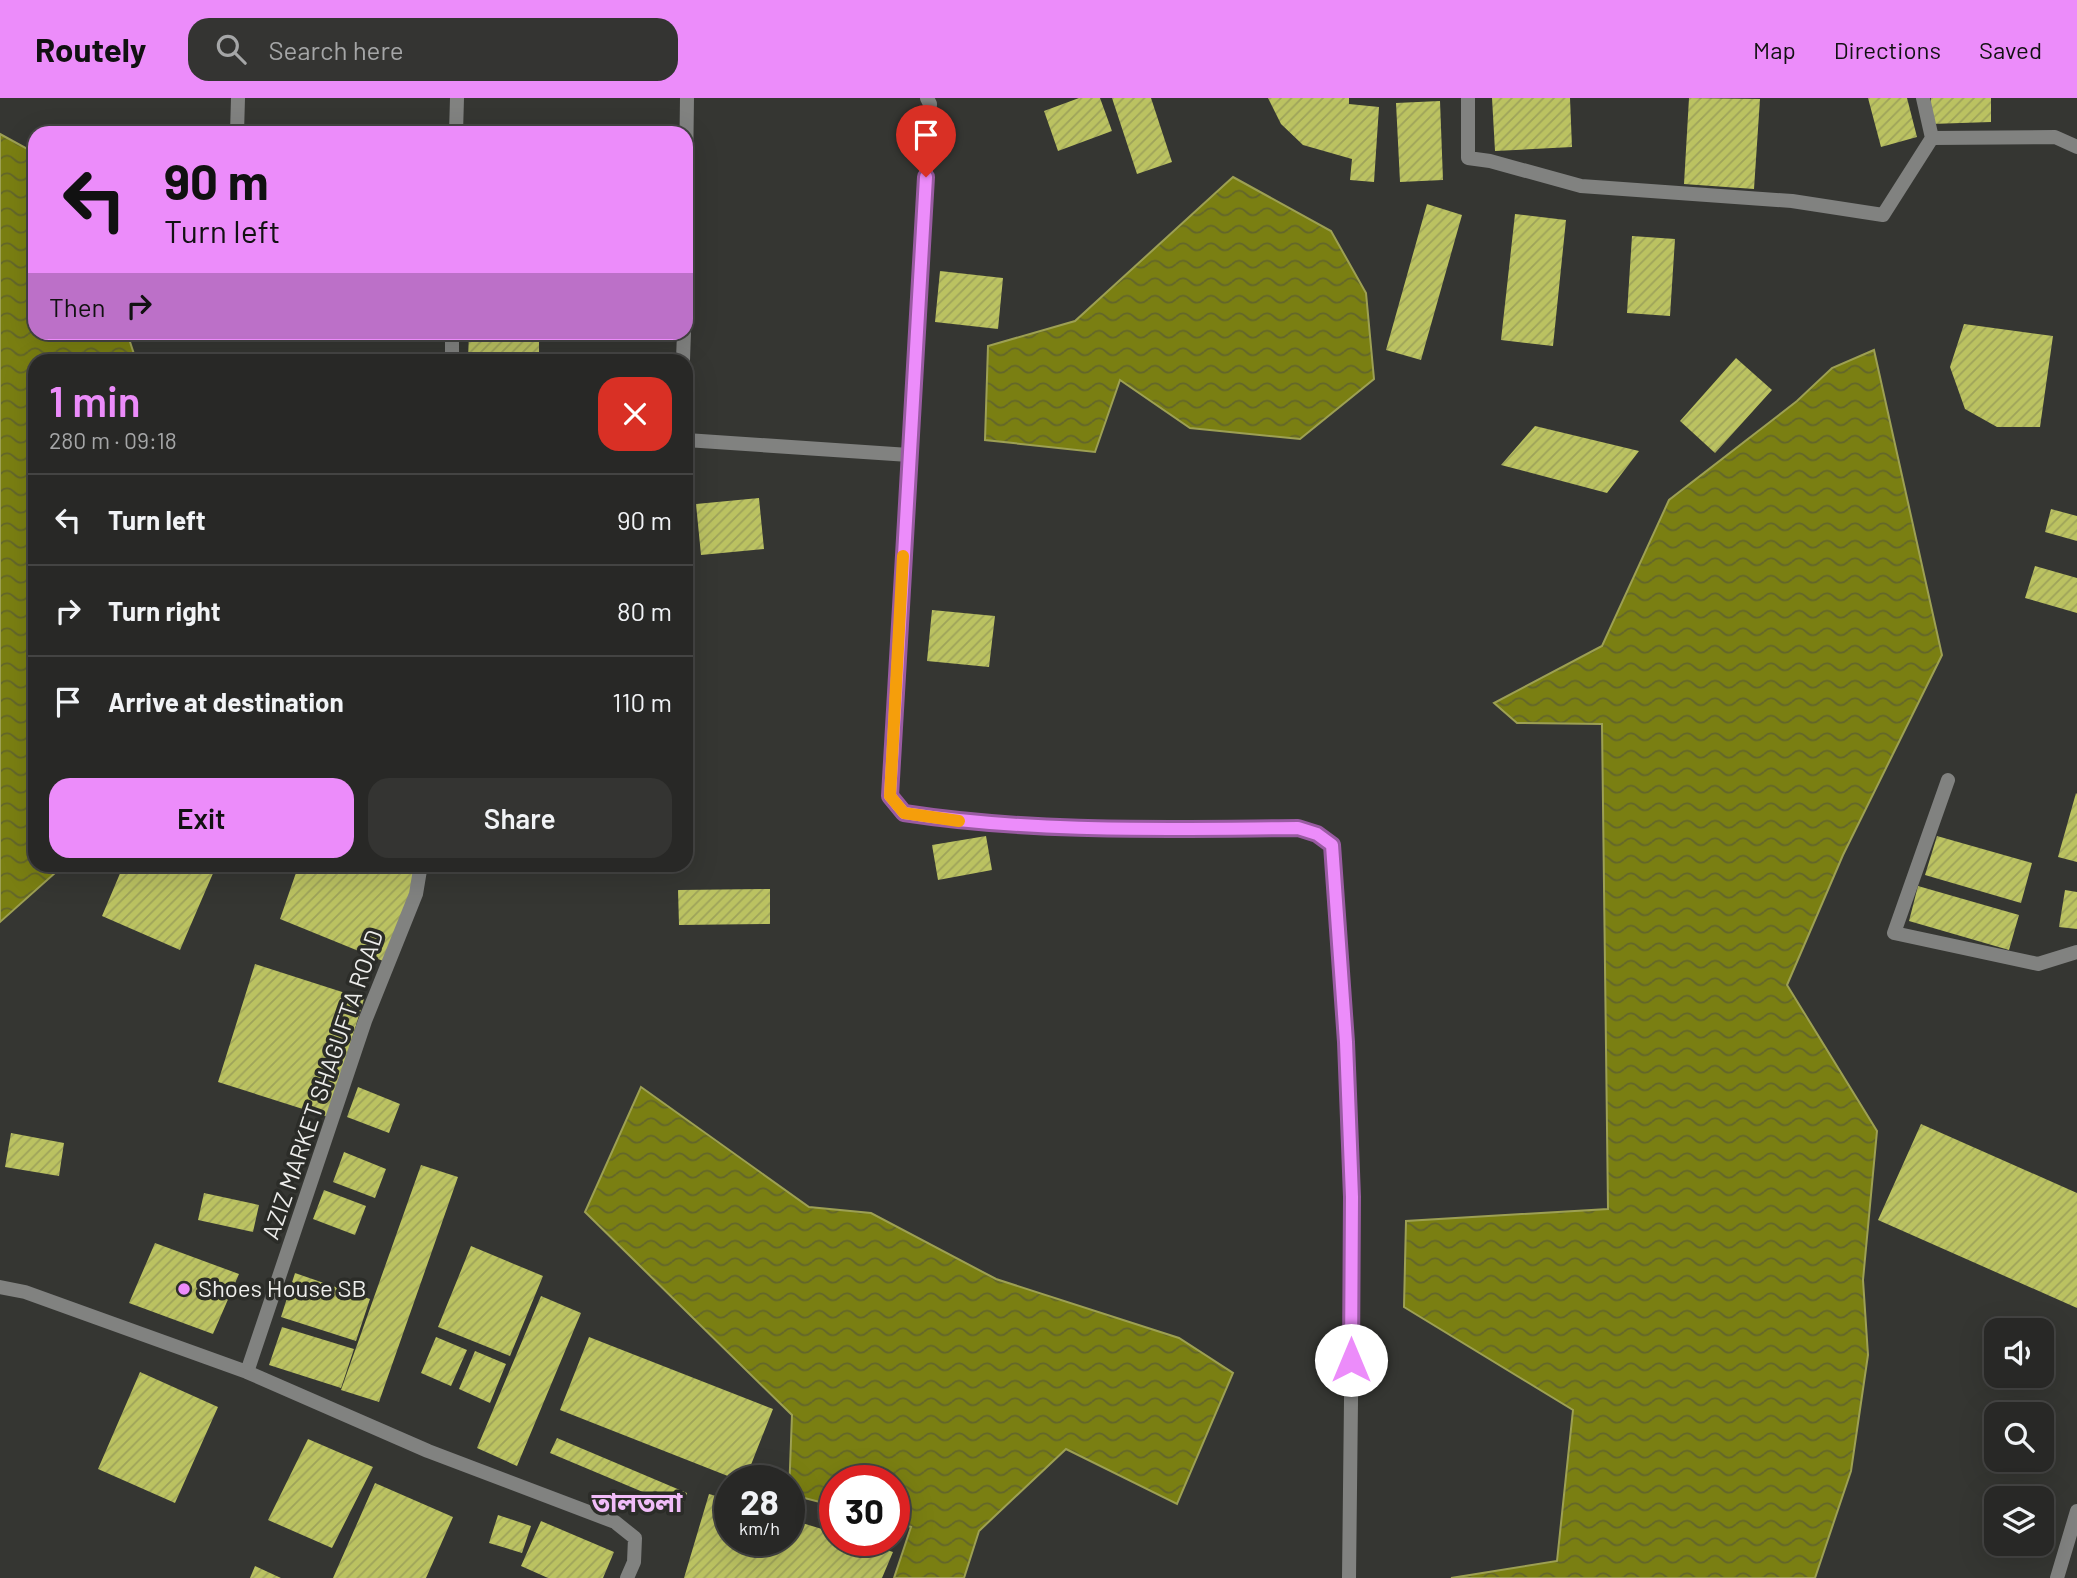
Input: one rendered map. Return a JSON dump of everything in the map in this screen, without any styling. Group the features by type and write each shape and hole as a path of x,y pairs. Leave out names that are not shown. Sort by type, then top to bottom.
{"street":[{"path":"237,126 238,98"},
{"path":"456,126 457,98"},
{"path":"687,98 687,126"},
{"path":"927,98 930,104 890,796 904,813 953,821 1114,830 1298,828 1317,834 1332,845 1346,1042 1353,1223 1349,1578"},
{"path":"1468,98 1468,158 1490,161 1581,186 1792,201 1883,215 1933,138 1923,98"},
{"path":"1933,138 2055,137 2077,147"},
{"path":"693,440 909,455"},
{"path":"1948,780 1894,933 2038,964 2077,952"},
{"name":"AZIZ MARKET SHAGUFTA ROAD","path":"247,1372 365,1021 416,894 420,872"},
{"path":"0,1287 24,1292 247,1372 428,1451 615,1522 635,1538 634,1562 627,1578"},
{"path":"2057,1578 2077,1511"}],"water":[{"path":"0,134 28,149 28,340 129,340 134,354 28,354 28,872 56,872 0,922"},
{"path":"1233,177 1331,231 1366,293 1374,379 1300,439 1190,428 1120,380 1095,452 985,440 988,346 1075,321"},
{"path":"1874,350 1942,655 1843,855 1787,985 1877,1131 1863,1280 1868,1355 1851,1471 1815,1578 1451,1578 1557,1561 1573,1410 1404,1307 1406,1221 1608,1209 1602,724 1517,723 1494,703 1602,646 1669,500 1797,401 1832,368"},
{"path":"641,1087 809,1207 871,1213 996,1279 1179,1338 1233,1373 1177,1504 1066,1449 979,1531 964,1578 894,1578 901,1556 910,1556 910,1465 819,1465 819,1502 805,1498 805,1465 790,1465 792,1415 585,1212"}],"building":[{"path":"1079,98 1100,98 1112,131 1058,151 1044,111"},
{"path":"1112,98 1151,98 1172,162 1137,174"},
{"path":"1268,98 1349,98 1349,104 1379,107 1374,182 1350,180 1352,159 1303,145 1281,124"},
{"path":"1492,98 1570,98 1572,147 1495,151"},
{"path":"1689,98 1760,99 1754,189 1684,184"},
{"path":"1868,98 1907,98 1917,137 1881,147"},
{"path":"1931,98 1991,98 1991,122 1931,124"},
{"path":"1440,101 1443,180 1400,182 1396,103"},
{"path":"1427,204 1462,215 1421,360 1386,350"},
{"path":"1515,214 1566,220 1553,346 1501,340"},
{"path":"1632,236 1675,239 1670,316 1627,313"},
{"path":"940,271 1003,278 998,329 935,322"},
{"path":"1964,324 2053,336 2040,427 1997,427 1965,409 1950,367"},
{"path":"469,340 539,340 539,354 468,354"},
{"path":"1736,358 1772,390 1715,453 1680,421"},
{"path":"1535,426 1639,451 1607,493 1501,465"},
{"path":"759,498 764,549 701,555 696,504"},
{"path":"2051,509 2077,516 2077,541 2045,532"},
{"path":"2035,566 2077,578 2077,613 2025,598"},
{"path":"932,610 995,616 989,667 927,661"},
{"path":"2077,794 2077,862 2058,857"},
{"path":"986,836 992,870 938,880 932,845"},
{"path":"1937,836 2032,863 2021,903 1925,875"},
{"path":"121,872 214,872 180,950 102,916"},
{"path":"296,872 423,872 393,965 280,919"},
{"path":"1918,886 2019,915 2009,950 1909,921"},
{"path":"770,889 770,924 679,925 678,890"},
{"path":"2065,890 2077,892 2077,929 2059,927"},
{"path":"255,964 364,999 328,1117 218,1082"},
{"path":"358,1087 400,1104 389,1133 347,1117"},
{"path":"1921,1124 2077,1193 2077,1308 1878,1220"},
{"path":"11,1133 64,1143 59,1176 5,1167"},
{"path":"344,1152 386,1169 375,1198 333,1182"},
{"path":"421,1165 458,1177 379,1402 341,1390"},
{"path":"324,1190 366,1206 355,1235 313,1219"},
{"path":"204,1193 259,1205 253,1232 198,1220"},
{"name":"Shoes House SB","path":"155,1243 239,1274 213,1334 129,1303"},
{"path":"471,1246 543,1276 510,1356 438,1327"},
{"path":"295,1273 370,1299 356,1341 281,1317"},
{"path":"541,1296 581,1313 517,1466 477,1448"},
{"path":"282,1327 354,1349 341,1388 269,1365"},
{"path":"436,1337 467,1350 451,1386 421,1373"},
{"path":"589,1337 773,1409 751,1465 714,1465 714,1471 560,1410"},
{"path":"475,1351 506,1364 490,1403 459,1389"},
{"path":"140,1372 218,1407 175,1503 98,1469"},
{"path":"557,1438 687,1493 681,1508 550,1453"},
{"path":"308,1439 373,1467 332,1548 268,1520"},
{"path":"375,1483 453,1517 426,1578 333,1578"},
{"path":"709,1494 714,1495 714,1556 805,1556 805,1524 819,1528 819,1556 891,1556 882,1578 684,1578"},
{"path":"498,1515 531,1526 522,1553 489,1543"},
{"path":"541,1521 614,1552 603,1578 548,1578 521,1566"},
{"path":"255,1566 281,1578 250,1578"}],"slow traffic":[{"path":"903,556 890,796 904,813 959,821"}],"place":[{"name":"Shoes House SB","path":"184,1289"}],"district":[{"name":"তালতলা","path":"637,1503"}],"route":[{"path":"926,177 890,796 904,813 953,821 1114,830 1298,828 1317,834 1332,845 1346,1042 1353,1223 1351,1360"}]}
